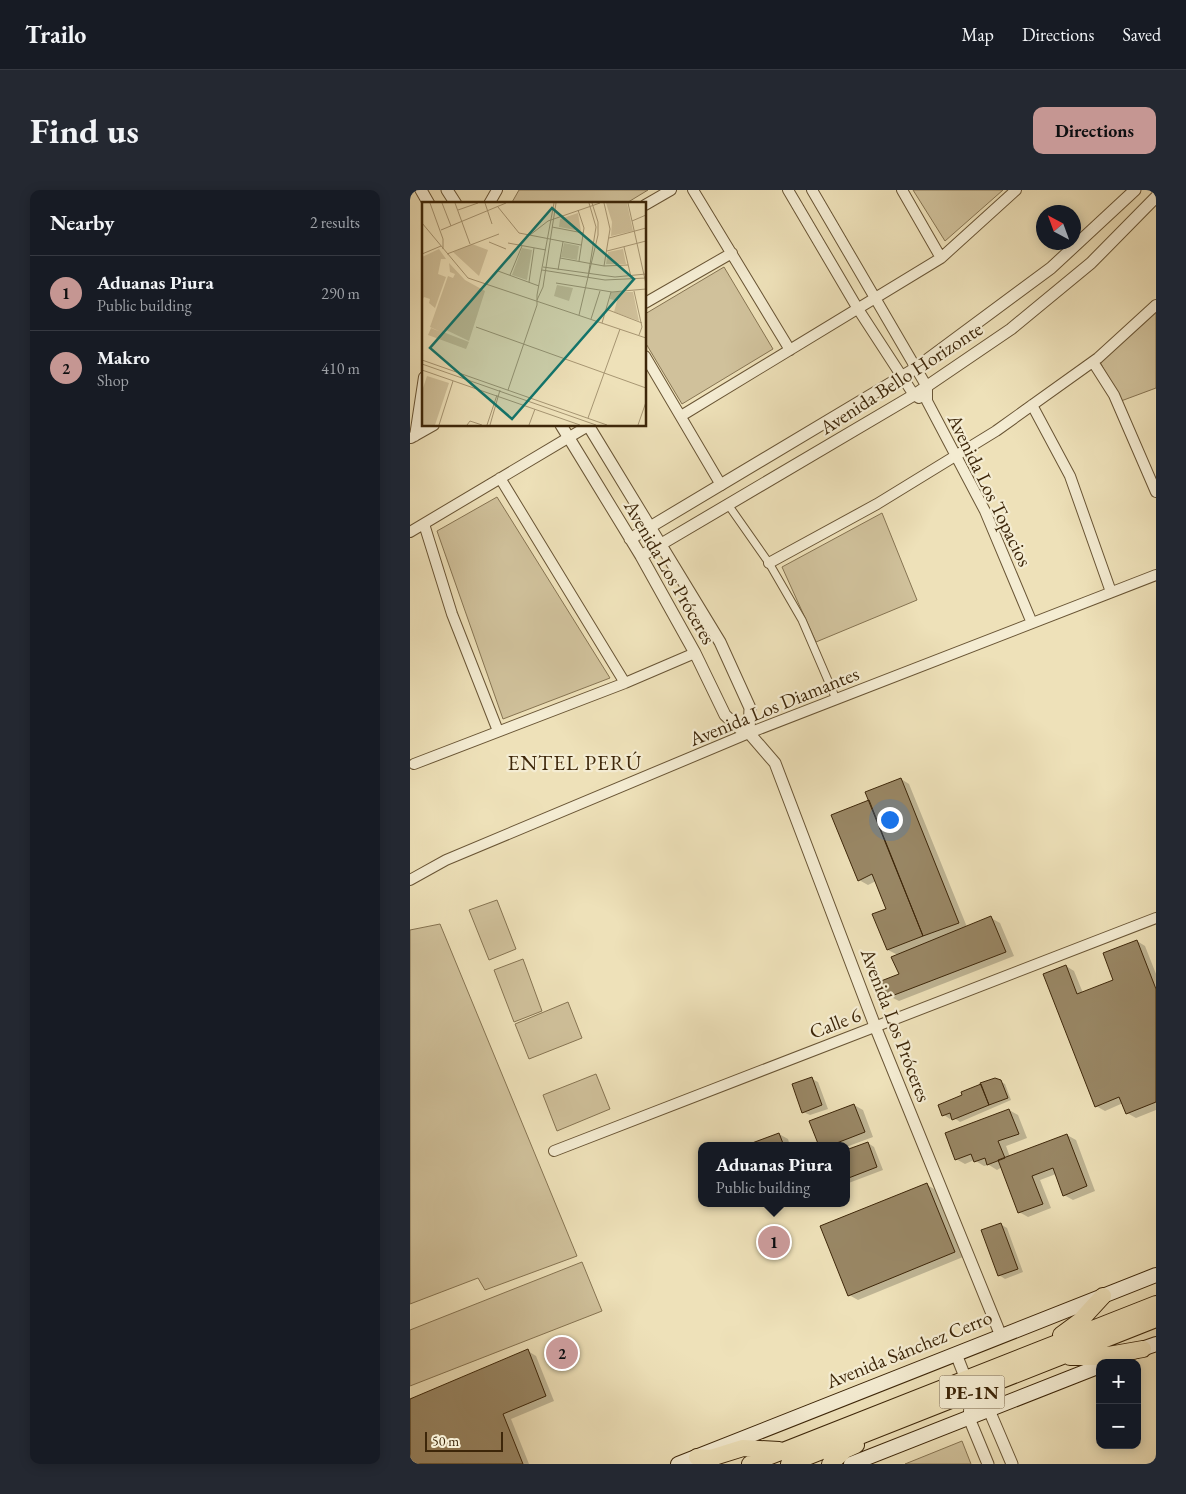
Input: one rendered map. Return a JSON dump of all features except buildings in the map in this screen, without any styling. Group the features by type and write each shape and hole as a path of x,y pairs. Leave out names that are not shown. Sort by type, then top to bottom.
{"highway":[{"path":"1036,1351 1080,1321 1103,1296"},
{"name":"PE-1N","path":"750,1464 786,1457 883,1427 969,1386 1036,1351 1156,1304"},
{"name":"PE-1N","path":"786,1457 969,1386 1060,1357 1156,1319"},
{"path":"1060,1357 1097,1357 1149,1346"},
{"path":"830,1464 845,1450 870,1439 883,1427"},
{"path":"697,1457 711,1458 743,1448 786,1457"}],"main road":[{"name":"Avenida Sánchez Cerro","path":"678,1464 1156,1274"},
{"path":"1117,1359 1149,1346"},
{"path":"852,1464 1096,1368"}],"street":[{"path":"421,190 428,202"},
{"path":"447,190 455,202"},
{"path":"490,202 497,190"},
{"path":"646,204 671,190"},
{"path":"693,190 790,350"},
{"path":"788,190 858,308 914,395"},
{"path":"812,190 927,387"},
{"path":"902,190 941,258"},
{"path":"681,416 858,308 877,299 941,258 1016,190"},
{"name":"Avenida Bello Horizonte","path":"630,538 650,528 916,368 1051,268 1130,192"},
{"name":"Avenida Bello Horizonte","path":"641,556 729,506 914,395 1011,329 1084,269 1156,197"},
{"path":"646,302 732,253"},
{"path":"769,562 877,504 956,457 1093,362 1156,305"},
{"path":"646,358 721,485"},
{"path":"1093,362 1114,396 1152,471 1156,492"},
{"path":"412,438 422,387"},
{"name":"Avenida Los Topacios","path":"927,387 927,401 986,511 1032,623"},
{"name":"Avenida Los Topacios","path":"914,395 927,401"},
{"path":"1032,405 1070,476 1111,592"},
{"path":"412,438 432,426"},
{"name":"Avenida Los Próceres","path":"562,426 641,556 695,653 725,715 738,728 749,733 775,763 875,1026 1001,1336"},
{"path":"410,532 587,426"},
{"name":"Avenida Los Próceres","path":"589,426 720,642 750,708 749,733"},
{"path":"500,478 625,682"},
{"path":"729,506 769,562 802,620 836,699"},
{"path":"424,524 452,614 498,732"},
{"name":"Avenida Los Diamantes","path":"410,880 446,860 749,733 1156,575"},
{"path":"414,764 695,653"},
{"name":"Calle 6","path":"554,1151 1156,918"},
{"path":"956,1354 969,1386 989,1410 1012,1464"},
{"path":"969,1386 969,1418 988,1464"}],"shaded area":[{"path":"519,190 648,190 628,202 512,202"},
{"path":"913,190 1003,190 945,241"},
{"path":"724,267 773,349 682,404 646,344 646,313"},
{"path":"1156,312 1156,388 1121,401 1100,362"},
{"path":"497,497 610,678 503,719 437,531"},
{"path":"882,513 917,600 816,642 782,567"},
{"path":"497,900 516,949 489,960 469,910"},
{"path":"440,924 577,1256 485,1290 478,1278 410,1304 410,930"},
{"path":"523,959 542,1011 514,1022 494,970"},
{"path":"568,1002 582,1038 529,1059 515,1024"},
{"path":"596,1074 610,1109 557,1131 543,1095"},
{"path":"582,1262 602,1311 410,1386 410,1330"},
{"path":"962,1441 971,1464 905,1464"}],"place":[{"name":"Aduanas Piura","path":"774,1242"},
{"name":"Makro","path":"562,1353"}],"district":[{"name":"ENTEL PERÚ","path":"575,763"}]}
